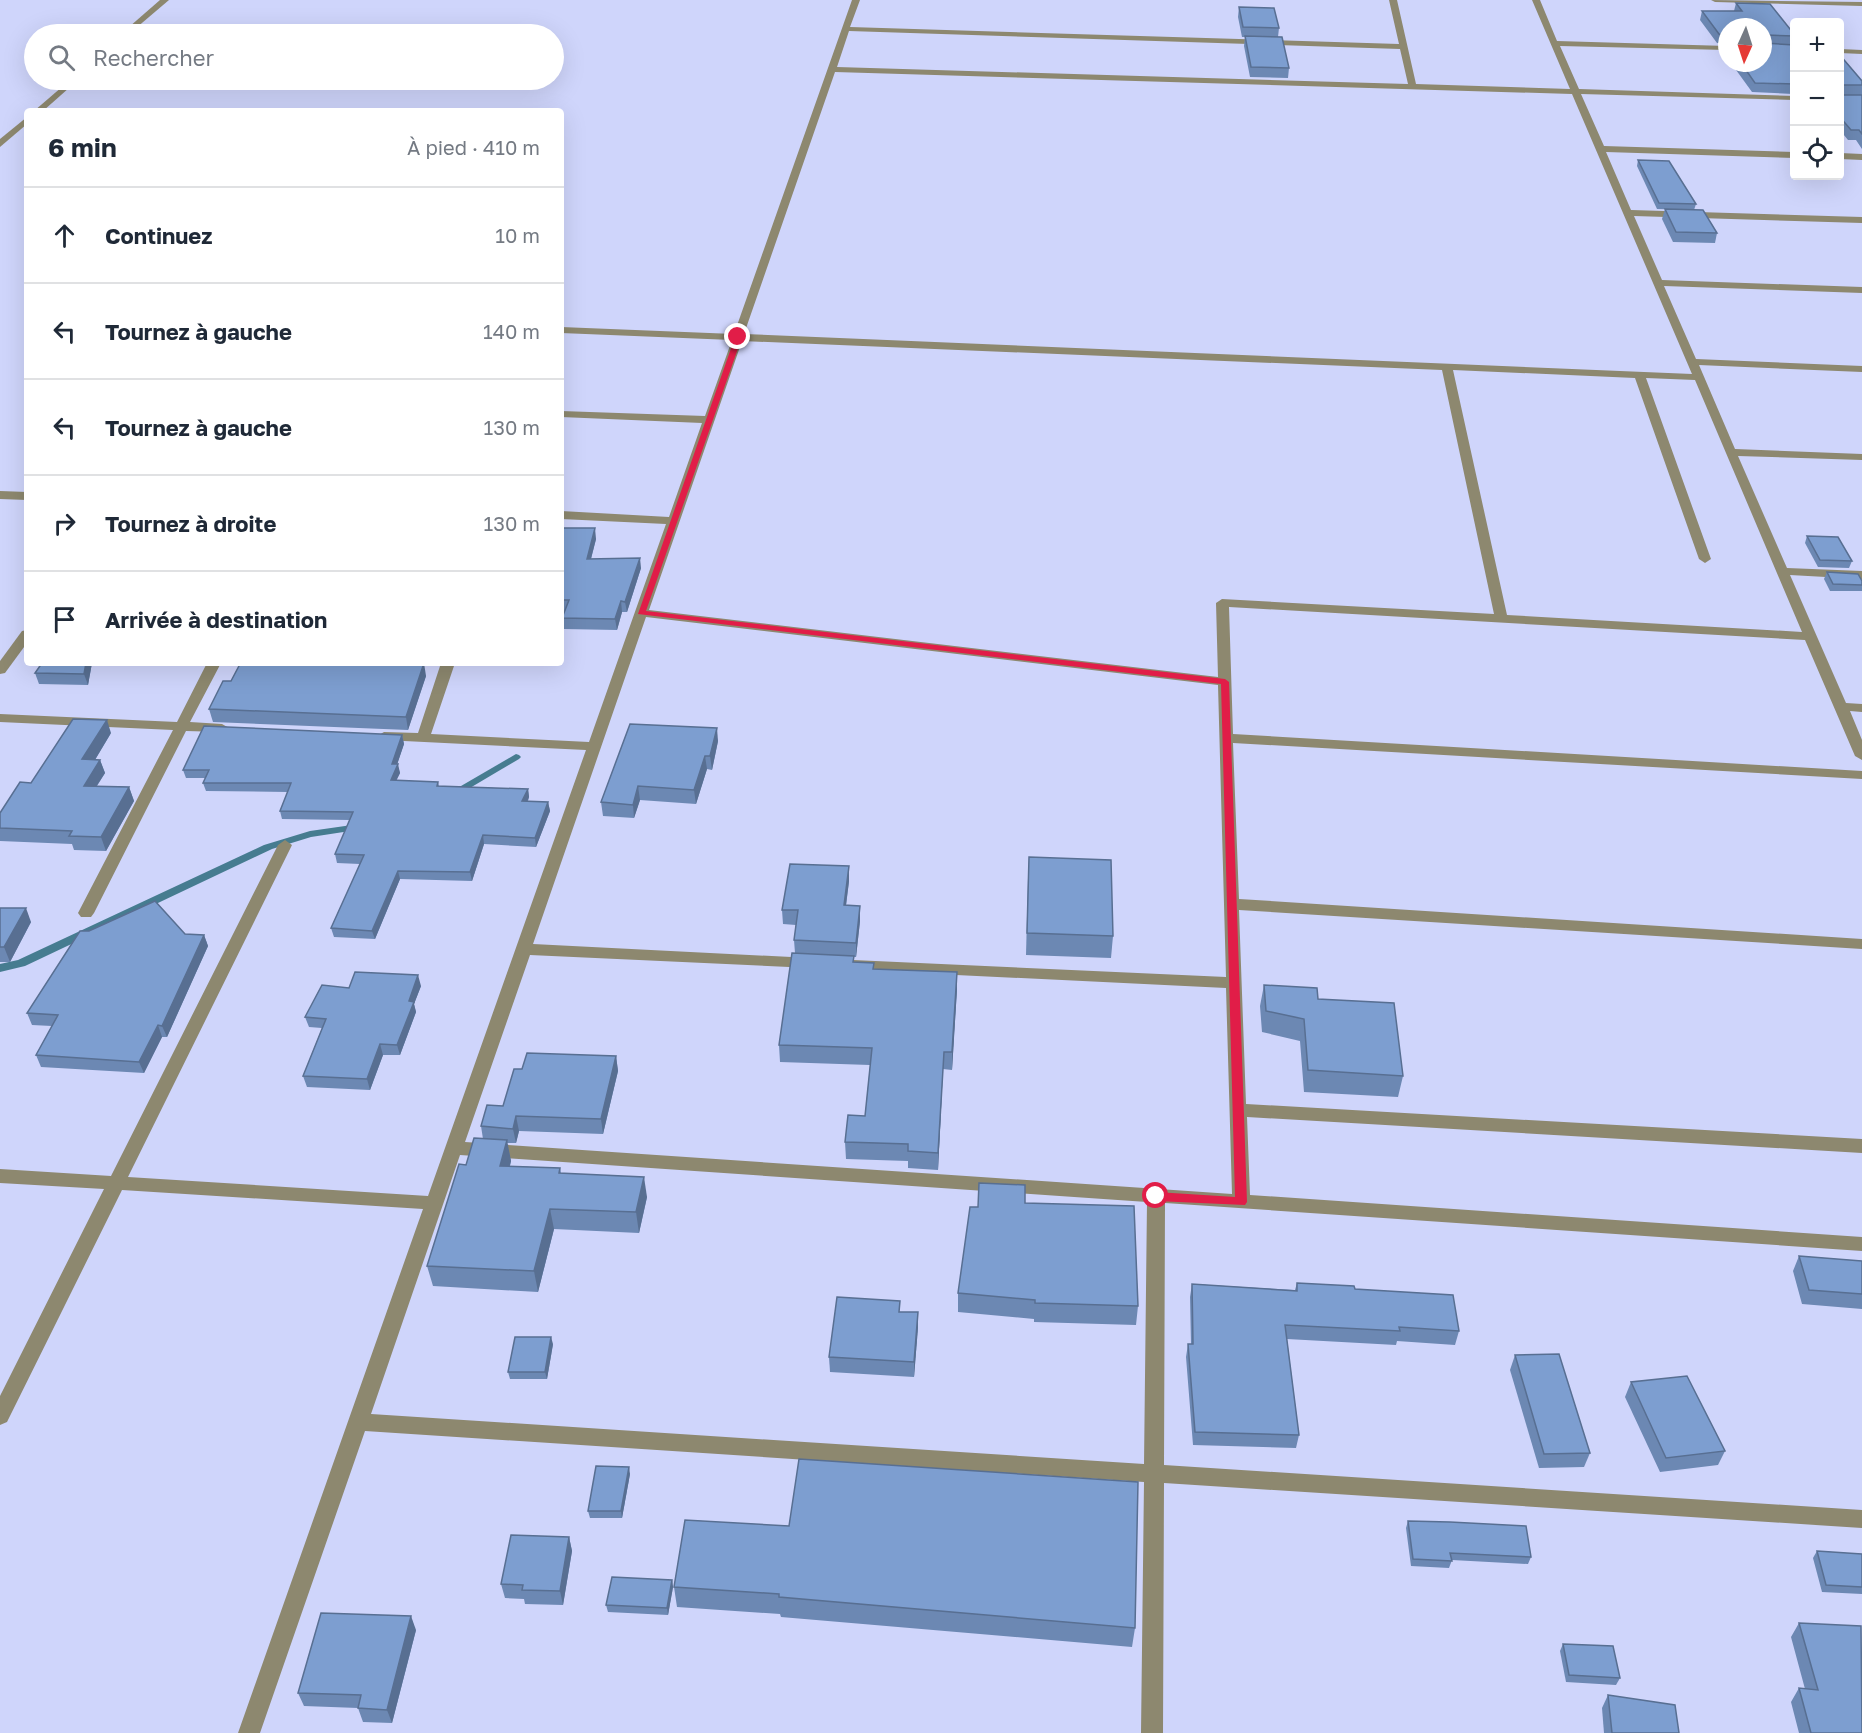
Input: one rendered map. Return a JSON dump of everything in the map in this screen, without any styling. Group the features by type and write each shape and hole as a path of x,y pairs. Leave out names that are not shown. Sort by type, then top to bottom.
{"street":[{"path":"137,24 165,0"},
{"path":"249,1733 856,0"},
{"path":"1394,0 1413,87"},
{"path":"1536,0 1862,756"},
{"path":"1715,0 1862,4"},
{"path":"846,29 1404,47"},
{"path":"1554,43 1718,48"},
{"path":"1844,51 1862,52"},
{"path":"832,69 1790,98"},
{"path":"41,108 62,90"},
{"path":"0,144 24,123"},
{"path":"1600,149 1790,155"},
{"path":"1844,156 1862,157"},
{"path":"1628,213 1862,220"},
{"path":"1658,283 1862,290"},
{"path":"564,330 1698,377"},
{"path":"1692,362 1862,369"},
{"path":"1447,366 1501,618"},
{"path":"1639,374 1705,559"},
{"path":"564,414 709,420"},
{"path":"1731,452 1862,457"},
{"path":"0,495 24,496"},
{"path":"564,515 674,521"},
{"path":"1782,571 1862,575"},
{"path":"1241,1202 1222,603 1810,636"},
{"path":"641,613 1225,682"},
{"path":"0,670 24,638"},
{"path":"86,914 212,666"},
{"path":"423,738 446,666"},
{"path":"1840,707 1862,708"},
{"path":"0,718 239,729"},
{"path":"365,735 594,746"},
{"path":"1226,738 1862,775"},
{"path":"0,1416 285,845"},
{"path":"1232,904 1862,944"},
{"path":"524,949 1234,983"},
{"path":"1238,1110 1862,1146"},
{"path":"454,1148 1862,1244"},
{"path":"0,1176 434,1203"},
{"path":"1152,1733 1156,1196"},
{"path":"358,1422 1862,1519"}],"building":[{"path":"1736,3 1770,4 1790,29 1790,36 1772,35 1772,18 1718,18 1718,33 1702,11 1742,11"},
{"path":"1239,7 1274,8 1279,28 1243,27"},
{"path":"1245,36 1282,37 1289,68 1251,67"},
{"path":"1772,44 1790,45 1790,84 1755,83 1747,72 1772,72"},
{"path":"1844,60 1862,81 1862,85 1844,85"},
{"path":"1844,95 1862,95 1862,134 1859,130 1851,130 1844,122"},
{"path":"1638,160 1669,161 1696,204 1659,203"},
{"path":"1665,209 1703,210 1717,233 1676,232"},
{"path":"564,528 595,528 587,559 640,558 625,602 621,601 615,619 564,618 569,600 564,600"},
{"path":"1807,536 1838,537 1852,561 1820,560"},
{"path":"1827,572 1858,574 1862,585 1833,584"},
{"path":"40,666 85,666 84,674 35,673"},
{"path":"239,666 423,666 406,717 209,709 223,681 231,681"},
{"path":"73,719 107,720 82,759 100,760 84,786 129,787 101,837 69,836 72,831 0,828 0,813 20,782 31,783"},
{"path":"630,724 717,728 710,756 705,756 694,790 638,786 633,805 601,802"},
{"path":"204,726 402,735 392,764 398,764 391,780 438,782 437,786 528,789 522,801 548,802 535,838 483,835 470,872 398,871 372,931 331,928 364,855 335,854 353,812 280,811 291,783 203,783 209,770 183,770"},
{"path":"1029,857 1111,860 1113,936 1027,933"},
{"path":"790,864 849,866 844,905 860,906 856,943 794,940 798,910 782,910"},
{"path":"155,901 185,934 204,935 162,1026 158,1025 139,1062 36,1055 58,1015 27,1013 80,931 89,931"},
{"path":"0,908 26,908 4,947 0,947"},
{"path":"792,953 854,956 853,962 874,963 873,969 957,972 952,1052 944,1052 938,1153 908,1151 908,1144 845,1142 848,1115 865,1116 872,1048 779,1045"},
{"path":"355,972 418,975 409,1001 414,1002 397,1045 380,1044 367,1079 303,1076 326,1019 305,1017 322,985 349,988"},
{"path":"1264,985 1317,988 1318,999 1394,1003 1403,1076 1308,1070 1304,1019 1266,1011"},
{"path":"527,1053 616,1056 601,1119 516,1116 513,1129 481,1126 487,1105 503,1106 514,1069 522,1069"},
{"path":"474,1138 507,1140 500,1166 560,1168 559,1173 644,1177 636,1212 550,1209 534,1271 427,1266 459,1164 466,1165"},
{"path":"979,1183 1025,1185 1025,1203 1134,1206 1138,1306 1035,1303 1035,1300 958,1293 970,1207 978,1207"},
{"path":"1799,1256 1862,1261 1862,1294 1809,1290"},
{"path":"1297,1283 1453,1295 1459,1331 1399,1327 1400,1331 1285,1325 1299,1435 1195,1432 1188,1344 1193,1344 1192,1284 1297,1291"},
{"path":"837,1297 900,1301 899,1312 918,1312 914,1362 829,1357"},
{"path":"515,1337 551,1337 545,1372 508,1372"},
{"path":"1559,1354 1590,1453 1544,1454 1515,1355"},
{"path":"1687,1376 1725,1451 1666,1458 1631,1382"},
{"path":"799,1459 1138,1482 1135,1628 779,1597 779,1594 674,1587 685,1520 789,1526"},
{"path":"596,1466 629,1467 621,1511 588,1511"},
{"path":"1408,1521 1526,1526 1531,1557 1450,1553 1452,1561 1413,1559"},
{"path":"511,1535 569,1537 560,1591 522,1590 523,1585 501,1584"},
{"path":"1817,1551 1862,1554 1862,1587 1826,1585"},
{"path":"612,1577 672,1580 667,1608 606,1605"},
{"path":"321,1613 411,1616 387,1710 358,1708 361,1695 298,1693"},
{"path":"1799,1623 1861,1626 1862,1733 1811,1733 1799,1688 1818,1690"},
{"path":"1563,1644 1613,1646 1620,1678 1569,1675"},
{"path":"1608,1695 1675,1705 1679,1733 1612,1733"}],"waterway":[{"path":"454,793 516,757"},
{"path":"0,968 21,963 268,847 310,834 359,827"}],"route":[{"path":"738,337 641,613 1225,682 1241,1202 1156,1196"}]}
